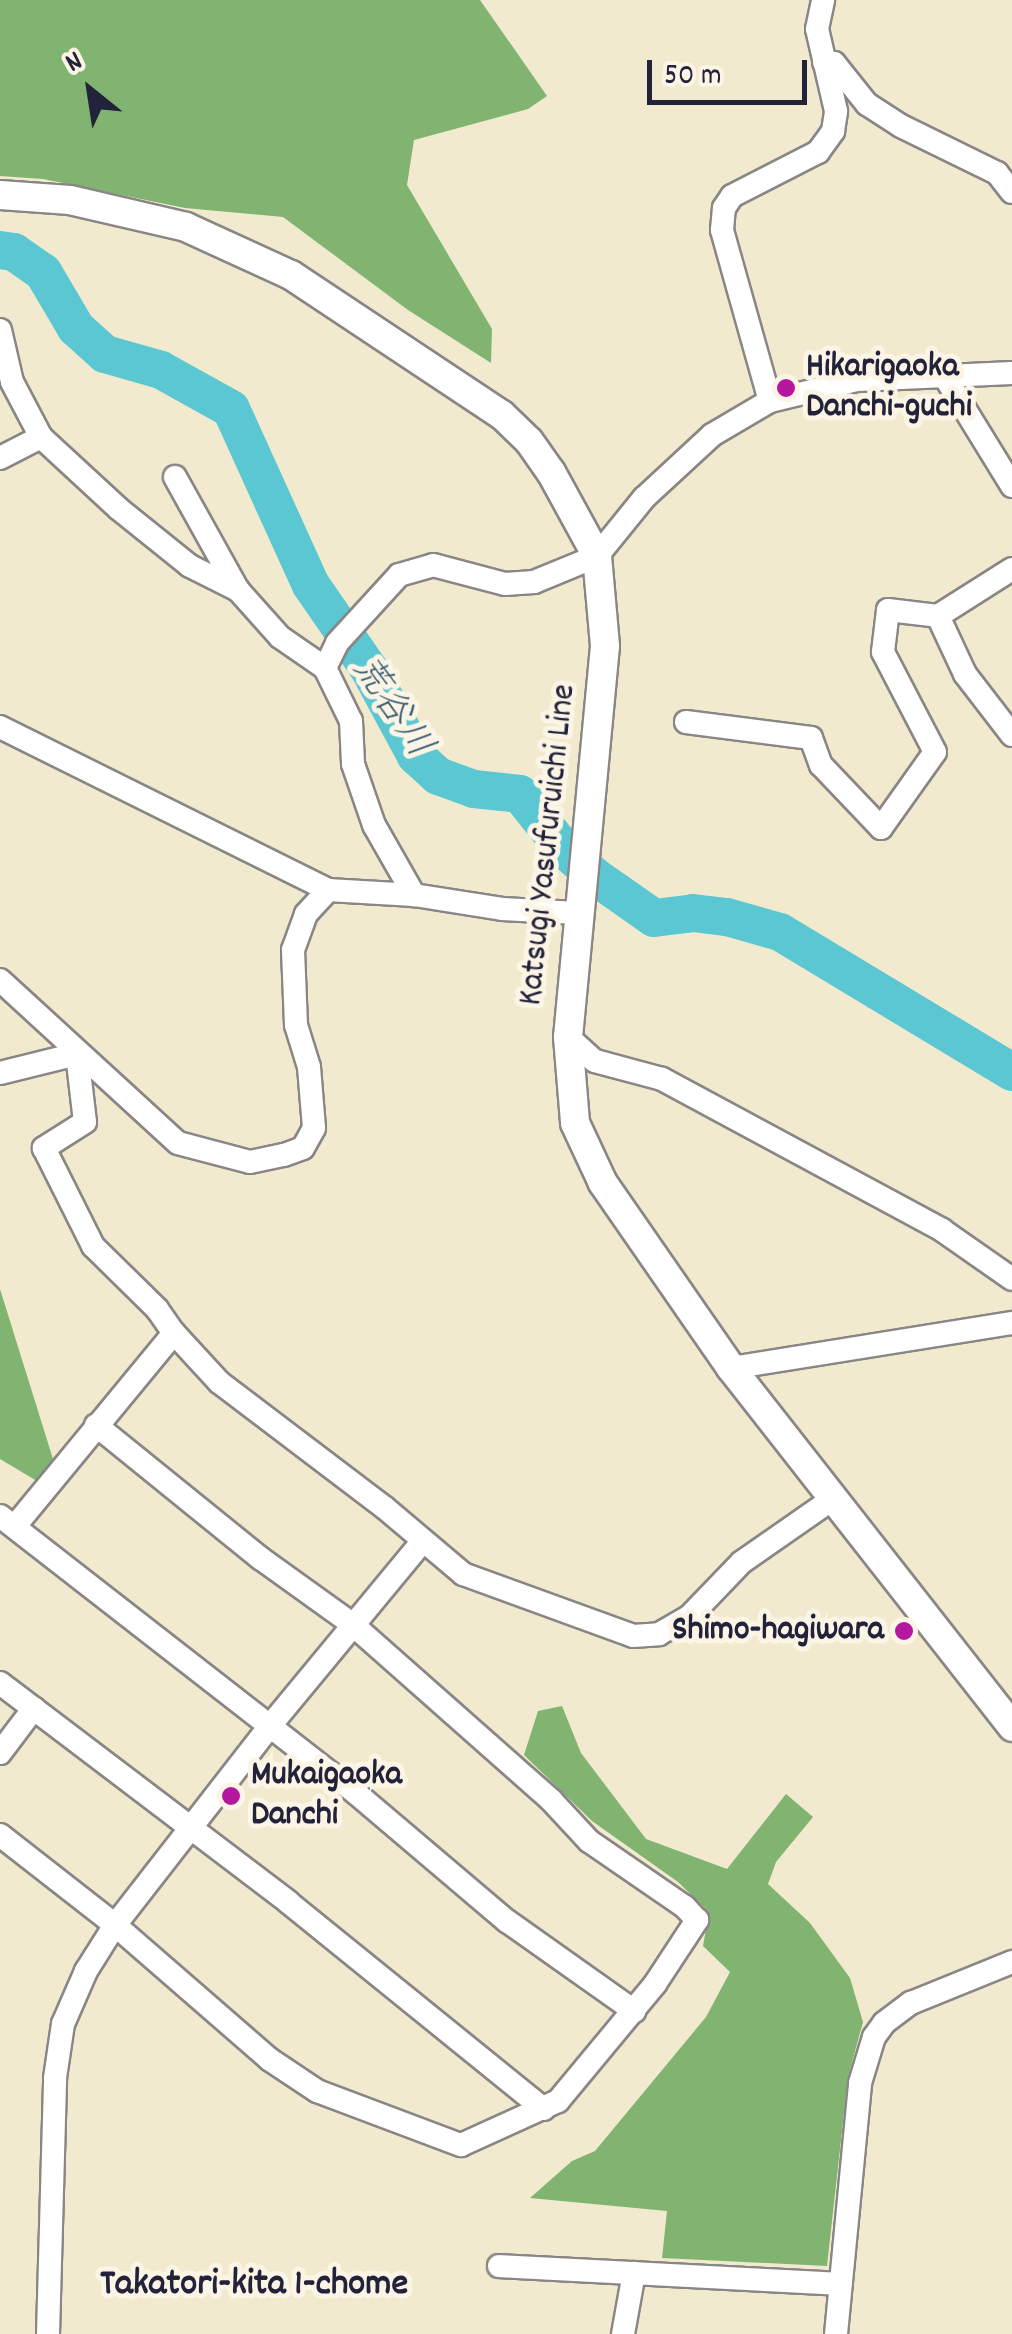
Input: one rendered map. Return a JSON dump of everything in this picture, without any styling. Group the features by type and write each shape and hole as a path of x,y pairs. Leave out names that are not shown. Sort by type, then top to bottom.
{"main road":[{"name":"Katsugi Yasufuruichi Line","path":"0,195 70,200 186,227 291,275 502,415 529,441 551,472 597,556 606,646 568,1037 574,1123 613,1198 731,1368 1012,1727"}],"street":[{"path":"770,400 722,230 724,208 732,196 818,152 832,131 836,110 817,29 823,0"},
{"path":"824,62 834,63 867,104 901,126 997,172 1012,192"},
{"path":"0,330 12,382 41,437 118,509 190,566 238,590"},
{"path":"325,668 337,642 399,575 432,564 505,584 534,582 597,556 644,498 712,435 770,400 857,380 1012,373"},
{"path":"944,378 1012,486"},
{"path":"0,458 41,437"},
{"path":"175,477 238,590 280,637 325,668 351,721 353,764 374,825 414,894"},
{"path":"686,722 811,738 820,765 882,828 935,752 882,652 888,610 938,616 1012,569"},
{"path":"938,616 965,674 1012,735"},
{"path":"0,727 328,890 414,894 502,909 579,905"},
{"path":"0,980 178,1143 195,1151 250,1162 303,1148 314,1128 309,1067 296,1025 293,950 306,914 328,890"},
{"path":"568,1037 596,1061 662,1079 942,1230 1012,1279"},
{"path":"0,1072 77,1054"},
{"path":"77,1054 86,1122 44,1148 93,1246 156,1309 218,1382 463,1574 634,1636 659,1634 689,1617 742,1562 831,1500"},
{"path":"731,1368 1012,1322"},
{"path":"174,1333 8,1521 358,1794 508,1921 634,2010"},
{"path":"0,1835 115,1925 269,2059 318,2091 460,2146 558,2101 634,2010 697,1920 685,1906 589,1841 551,1800 352,1624 260,1558 96,1425"},
{"path":"48,2334 54,2078 63,2024 86,1972 115,1925 269,1727 423,1540"},
{"path":"0,1682 544,2109"},
{"path":"0,1753 34,1708"},
{"path":"836,2334 860,2083 874,2037 884,2023 910,2003 1012,1962"},
{"path":"498,2266 841,2284"},
{"path":"623,2334 634,2273"}],"green space":[{"path":"0,0 480,0 547,96 528,109 414,140 407,185 492,329 491,363 408,310 283,217 185,208 43,179 0,176"},
{"path":"0,1289 53,1459 47,1487 0,1459"},
{"path":"562,1706 581,1753 646,1839 727,1869 786,1794 813,1817 776,1862 768,1884 810,1923 850,1978 863,2022 848,2077 827,2266 662,2258 667,2211 530,2198 572,2161 595,2151 706,2017 730,1972 703,1946 709,1912 678,1882 592,1821 524,1755 538,1711"}],"waterway":[{"name":"荒谷川","path":"0,250 14,252 43,272 76,328 105,354 161,370 231,409 311,585 369,669 416,756 438,776 474,789 520,794 562,847 594,876 654,918 693,913 727,917 780,932 1012,1072"}],"place":[{"name":"Hikarigaoka Danchi-guchi","path":"786,388"},
{"name":"Shimo-hagiwara","path":"904,1631"},
{"name":"Mukaigaoka Danchi","path":"231,1796"}],"district":[{"name":"Takatori-kita 1-chome","path":"254,2286"}]}
